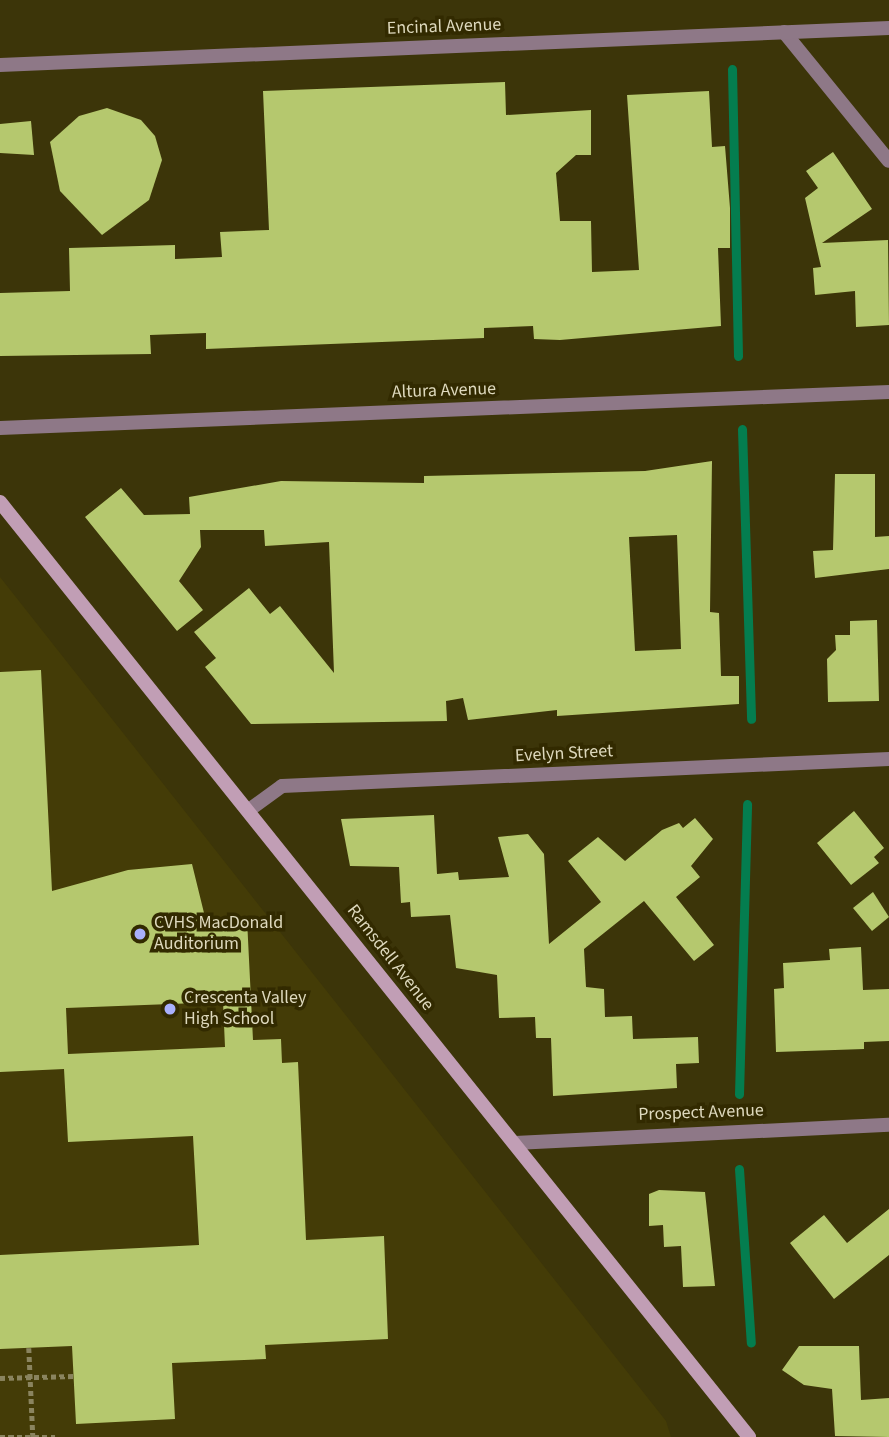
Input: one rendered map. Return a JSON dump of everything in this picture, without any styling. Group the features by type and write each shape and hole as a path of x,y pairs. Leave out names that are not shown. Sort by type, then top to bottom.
{"street":[{"name":"Encinal Avenue","path":"0,65 889,28"},
{"path":"785,32 889,161"},
{"name":"Altura Avenue","path":"0,428 889,392"},
{"name":"Ramsdell Avenue","path":"0,502 749,1437"},
{"name":"Evelyn Street","path":"249,810 282,786 889,759"},
{"name":"Prospect Avenue","path":"515,1143 889,1125"}],"path":[{"path":"29,1348 33,1436"},
{"path":"0,1378 74,1376"},
{"path":"0,1437 55,1437"}],"shaded area":[{"name":"Crescenta Valley High School","path":"0,577 666,1421 671,1437 0,1437"}],"building":[{"path":"505,82 506,115 591,110 591,155 576,155 556,173 560,221 591,221 592,272 639,270 627,95 709,91 712,147 725,146 730,208 730,248 718,248 721,326 560,340 534,339 533,326 484,328 484,338 206,349 206,333 150,335 151,354 0,356 0,293 70,291 69,248 175,245 175,259 222,257 220,232 269,230 263,91"},
{"path":"107,108 141,120 155,136 162,160 149,200 102,235 60,191 50,142 79,116"},
{"path":"31,121 34,155 0,153 0,124"},
{"path":"833,152 872,209 822,243 888,240 889,325 856,327 855,291 815,295 813,268 821,267 805,198 818,188 806,171"},
{"path":"712,461 710,612 719,613 721,676 739,676 739,704 557,716 557,710 468,720 463,698 446,701 447,721 251,724 205,667 216,658 194,632 249,588 270,614 280,606 334,673 329,542 265,546 264,530 200,530 201,547 179,581 203,610 177,631 85,517 121,488 144,515 190,514 189,497 281,481 424,483 424,476 645,471","holes":["677,535 681,649 635,651 629,537"]},
{"path":"835,474 875,474 875,537 889,536 889,569 815,578 813,551 833,550"},
{"path":"877,620 879,701 828,702 827,659 836,650 835,635 850,635 850,621"},
{"name":"Crescenta Valley High School","path":"41,670 52,891 128,870 192,864 205,917 247,919 253,1040 281,1039 282,1063 298,1062 306,1240 384,1236 388,1339 265,1345 266,1359 172,1363 175,1419 76,1424 72,1346 0,1349 0,1255 199,1245 193,1136 68,1142 64,1069 0,1072 0,672","holes":["223,1002 225,1047 68,1054 66,1008"]},
{"path":"854,811 884,848 874,857 879,863 851,885 817,843"},
{"path":"434,815 437,874 458,872 459,880 509,877 498,837 528,834 544,854 549,944 601,902 568,861 598,837 625,861 662,830 679,823 683,828 695,818 713,839 691,866 700,877 676,897 714,945 694,961 644,901 584,949 586,987 604,989 605,1017 632,1016 633,1039 698,1037 699,1063 676,1064 677,1088 553,1096 551,1038 536,1038 535,1017 499,1018 497,975 456,968 450,915 411,917 410,902 401,903 399,867 350,866 341,819"},
{"path":"873,892 889,917 872,931 853,908"},
{"path":"861,947 863,990 889,989 889,1041 864,1042 864,1049 776,1052 774,989 784,988 783,963 830,960 829,949"},
{"path":"659,1190 705,1192 715,1286 683,1287 681,1246 664,1247 663,1225 649,1226 649,1194"},
{"path":"889,1209 889,1255 834,1299 790,1243 824,1215 847,1243"},
{"path":"799,1346 859,1346 861,1400 889,1398 889,1437 835,1436 832,1389 804,1385 782,1370"}],"waterway":[{"path":"732,69 738,356"},
{"path":"742,429 751,719"},
{"path":"739,1094 747,804"},
{"path":"739,1169 751,1343"}],"place":[{"name":"CVHS MacDonald Auditorium","path":"140,934"},
{"name":"Crescenta Valley High School","path":"170,1009"}]}
